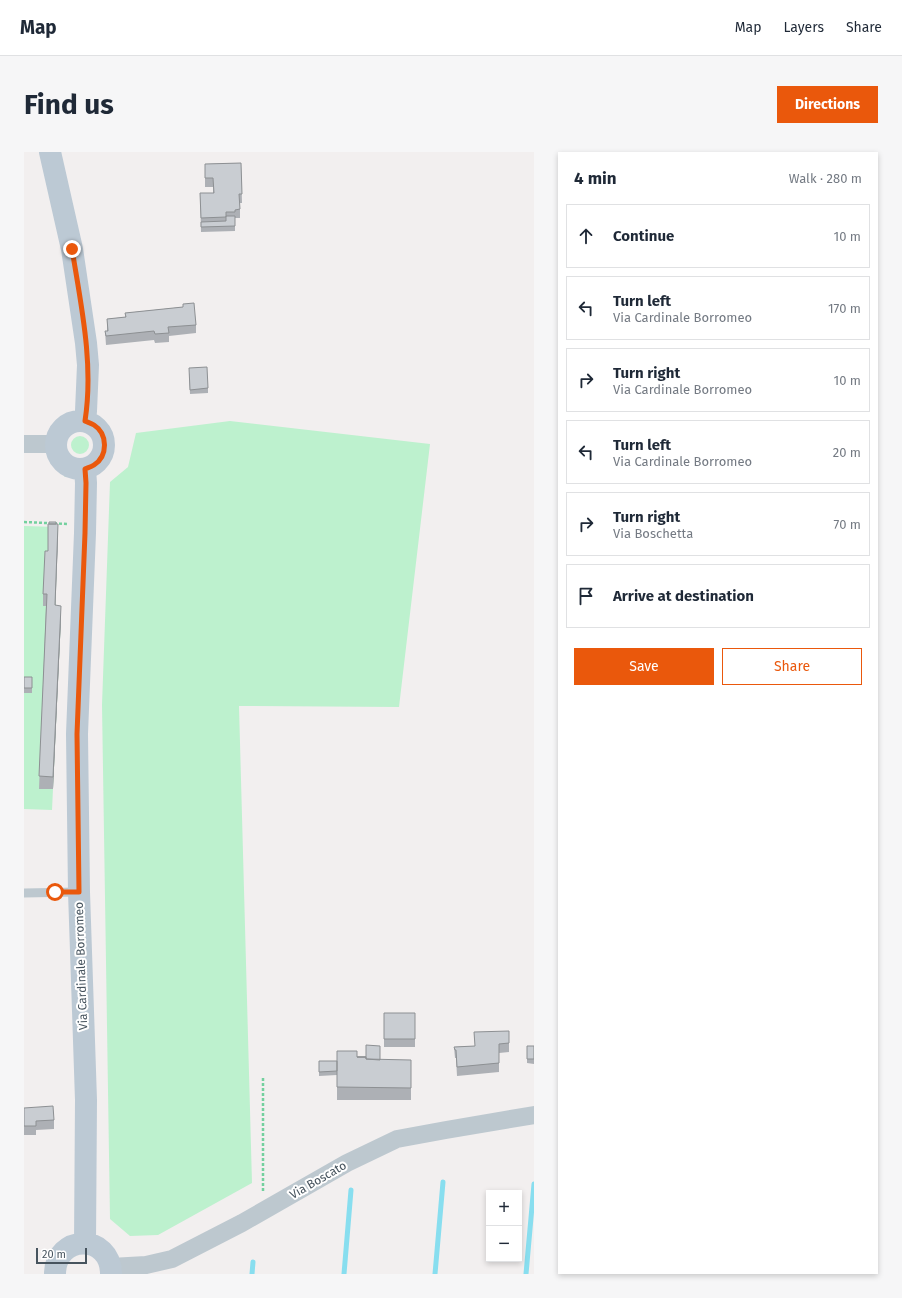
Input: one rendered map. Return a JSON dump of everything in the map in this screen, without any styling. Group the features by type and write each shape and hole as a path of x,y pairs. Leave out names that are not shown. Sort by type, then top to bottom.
{"street":[{"path":"50,152 72,249 86,343 88,365 85,421"},
{"path":"76,421 85,421 94,425 100,432 104,440 104,450 100,459 94,466 85,469 76,469 68,466 61,460 57,452 56,444 62,429 76,421"},
{"path":"24,444 56,444"},
{"name":"Via Cardinale Borromeo","path":"85,469 85,533 77,734 79,892 86,1100 85,1243"},
{"name":"Via Boscato","path":"111,1271 172,1259 199,1246 347,1163 397,1139 534,1115"},
{"path":"55,1274 55,1266 59,1257 66,1249 75,1244 85,1243 100,1248 109,1260 111,1271"}],"lane":[{"path":"24,893 79,892"}],"path":[{"path":"24,522 62,524"},
{"path":"263,1076 263,1196 268,1208"}],"green space":[{"path":"230,421 430,444 399,707 239,706 252,1183 158,1235 130,1236 110,1219 102,705 110,482 128,467 136,433"},
{"path":"80,436 86,439 89,445 86,451 80,454 74,451 71,445 74,439"},
{"path":"24,526 58,527 55,618 61,618 52,810 24,809"}],"building":[{"path":"241,163 242,194 239,194 240,209 235,210 235,212 226,212 226,217 201,218 200,193 214,193 213,178 205,178 205,164"},
{"path":"226,216 235,216 235,226 201,227 201,222 226,221"},
{"path":"194,303 196,325 168,327 169,333 155,334 154,331 106,336 105,331 108,331 107,319 126,317 125,313 183,307 183,304"},
{"path":"207,367 208,388 190,390 189,368"},
{"path":"49,522 56,522 56,524 49,524"},
{"path":"48,524 58,524 55,605 61,606 53,777 39,776 47,594 43,594 45,551 48,551"},
{"path":"24,677 32,677 32,688 24,688"},
{"path":"384,1013 415,1013 415,1039 384,1039"},
{"path":"509,1031 509,1043 499,1044 499,1063 457,1067 456,1050 454,1047 475,1046 474,1032"},
{"path":"366,1045 380,1046 380,1060 366,1059"},
{"path":"527,1046 534,1046 534,1059 527,1059"},
{"path":"337,1051 357,1051 357,1057 366,1057 366,1059 411,1060 411,1088 337,1087"},
{"path":"319,1061 337,1061 337,1071 319,1072"},
{"path":"53,1106 54,1120 36,1121 36,1126 24,1126 24,1108"}],"waterway":[{"path":"435,1274 443,1182"},
{"path":"526,1274 534,1184"},
{"path":"344,1274 351,1190"},
{"path":"252,1274 253,1262"}],"route":[{"path":"55,892 79,892 77,734 85,533 85,469 94,466 100,459 104,450 104,440 100,432 94,425 85,421 88,365 72,249"}]}
